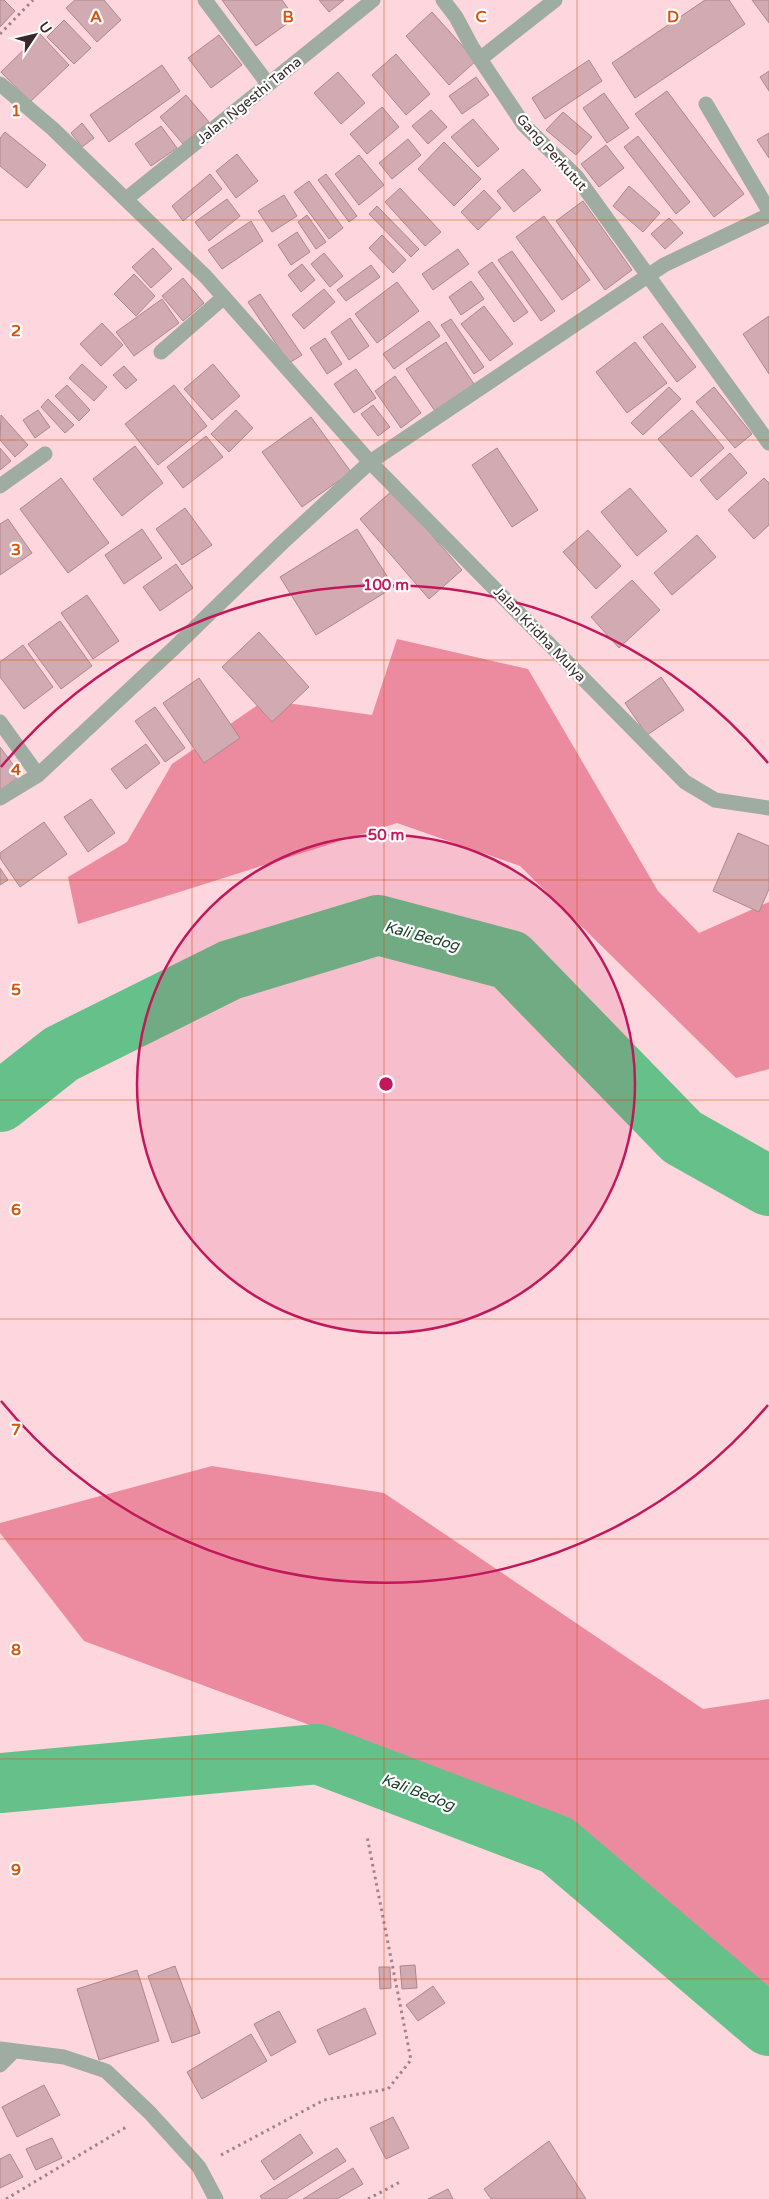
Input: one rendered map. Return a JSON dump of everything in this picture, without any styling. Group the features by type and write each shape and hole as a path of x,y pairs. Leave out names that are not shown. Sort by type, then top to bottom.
{"street":[{"path":"205,0 268,84"},
{"name":"Jalan Ngesthi Tama","path":"126,199 373,0"},
{"name":"Gang Perkutut","path":"443,0 456,17 480,59 524,125 576,176 769,444"},
{"path":"480,59 555,0"},
{"name":"Jalan Kridha Mulya","path":"0,84 53,129 206,276 370,462 685,782 715,800 769,808"},
{"path":"706,104 769,211"},
{"path":"0,798 38,774 370,462 664,265 769,215"},
{"path":"161,352 224,297"},
{"path":"0,486 45,454"},
{"path":"0,722 38,774"},
{"path":"0,2065 7,2050 64,2057 106,2071 150,2113 199,2167 216,2199"}],"path":[{"path":"0,34 33,0"},
{"path":"199,2167 324,2100 388,2089 411,2060 367,1836"},
{"path":"6,2199 150,2113"},
{"path":"368,2199 402,2181"}],"shaded area":[{"path":"397,639 528,669 658,891 699,933 769,902 769,1069 736,1078 520,866 397,823 78,924 68,877 127,842 172,764 265,700 372,715"},
{"path":"212,1466 384,1493 703,1709 769,1699 769,1991 567,1821 84,1641 0,1533 0,1523"}],"building":[{"path":"0,0 4,0 15,11 0,27"},
{"path":"75,0 104,0 121,20 97,42 66,8"},
{"path":"222,0 282,0 295,18 256,46"},
{"path":"319,0 344,0 329,12"},
{"path":"705,0 729,0 745,24 635,98 612,63"},
{"path":"752,0 769,0 769,23"},
{"path":"432,12 476,61 449,85 406,36"},
{"path":"64,20 91,48 74,64 47,37"},
{"path":"40,34 69,65 30,102 1,72"},
{"path":"219,35 242,65 211,88 188,58"},
{"path":"396,54 430,94 406,115 372,75"},
{"path":"589,60 602,81 545,119 532,98"},
{"path":"162,65 180,91 109,142 90,115"},
{"path":"769,71 769,91 760,77"},
{"path":"338,72 365,103 341,124 314,93"},
{"path":"476,77 489,95 462,114 449,96"},
{"path":"667,91 744,194 714,217 635,114"},
{"path":"604,93 629,128 607,143 583,108"},
{"path":"186,95 209,122 183,144 160,117"},
{"path":"382,107 399,127 367,154 350,134"},
{"path":"431,110 447,127 428,144 412,126"},
{"path":"563,112 592,137 576,155 546,130"},
{"path":"473,119 499,149 478,167 451,137"},
{"path":"82,123 94,138 82,147 71,133"},
{"path":"161,126 177,148 151,166 135,144"},
{"path":"5,132 46,165 27,188 0,166 0,138"},
{"path":"769,133 769,158 757,140"},
{"path":"638,136 690,202 676,214 624,147"},
{"path":"408,139 421,155 392,179 379,163"},
{"path":"444,142 481,179 454,206 418,169"},
{"path":"606,145 624,168 599,187 581,164"},
{"path":"237,154 258,181 236,198 216,171"},
{"path":"359,155 384,185 359,205 335,174"},
{"path":"523,169 541,190 514,212 497,191"},
{"path":"210,174 222,189 183,221 172,206"},
{"path":"326,174 357,216 349,222 318,180"},
{"path":"309,181 343,228 329,239 294,192"},
{"path":"629,186 660,213 643,232 613,206"},
{"path":"400,188 441,232 425,246 385,202"},
{"path":"484,190 501,208 478,230 461,212"},
{"path":"284,195 297,216 272,232 258,211"},
{"path":"227,199 240,216 209,241 195,222"},
{"path":"583,201 632,270 605,290 556,221"},
{"path":"377,206 419,249 411,257 369,214"},
{"path":"307,215 326,242 316,249 298,222"},
{"path":"544,216 590,280 562,300 516,237"},
{"path":"669,218 683,233 665,249 651,234"},
{"path":"251,221 263,241 222,269 208,250"},
{"path":"297,232 310,252 291,265 278,245"},
{"path":"382,235 406,260 393,273 369,248"},
{"path":"153,248 172,269 151,288 132,267"},
{"path":"458,249 469,264 433,290 422,274"},
{"path":"512,251 555,311 541,321 498,260"},
{"path":"324,253 343,276 330,287 311,264"},
{"path":"492,262 528,312 514,322 478,272"},
{"path":"302,264 315,280 301,292 288,275"},
{"path":"371,265 380,277 346,301 337,290"},
{"path":"134,274 155,296 136,316 114,294"},
{"path":"183,278 204,303 183,321 162,296"},
{"path":"471,281 484,299 461,315 449,297"},
{"path":"397,282 419,311 377,343 355,314"},
{"path":"324,289 335,302 304,329 292,315"},
{"path":"260,294 302,355 289,363 248,302"},
{"path":"162,299 179,323 134,356 116,332"},
{"path":"484,306 513,344 490,361 461,324"},
{"path":"769,316 769,374 743,334"},
{"path":"350,318 369,346 349,360 331,332"},
{"path":"451,319 484,367 474,374 441,325"},
{"path":"429,321 440,336 394,369 383,354"},
{"path":"102,323 123,345 101,366 80,344"},
{"path":"662,323 696,367 677,382 643,337"},
{"path":"325,338 342,364 327,374 310,348"},
{"path":"446,342 474,384 435,411 406,369"},
{"path":"635,342 667,383 627,413 596,372"},
{"path":"82,364 107,387 94,401 69,378"},
{"path":"213,364 240,396 212,420 184,389"},
{"path":"124,366 137,380 126,389 113,375"},
{"path":"356,369 376,398 354,413 334,384"},
{"path":"395,376 421,413 401,428 375,391"},
{"path":"67,385 90,410 79,421 55,396"},
{"path":"174,385 207,426 158,465 125,424"},
{"path":"669,387 681,399 643,435 631,423"},
{"path":"714,387 752,434 735,448 696,402"},
{"path":"48,399 74,425 65,433 41,407"},
{"path":"373,405 390,427 378,436 361,414"},
{"path":"38,410 50,427 35,438 23,420"},
{"path":"236,410 253,428 229,452 211,434"},
{"path":"692,410 724,448 691,477 658,439"},
{"path":"1,415 28,445 15,457 0,440"},
{"path":"311,417 351,472 302,507 262,452"},
{"path":"206,436 223,457 183,488 167,467"},
{"path":"135,446 163,483 122,516 93,479"},
{"path":"0,448 11,461 0,470"},
{"path":"497,448 538,510 512,527 472,465"},
{"path":"730,453 747,473 717,500 700,480"},
{"path":"61,478 109,543 68,573 20,509"},
{"path":"764,478 769,483 769,525 754,539 728,510"},
{"path":"630,488 667,531 637,556 601,512"},
{"path":"393,490 462,570 429,599 360,519"},
{"path":"185,508 212,545 182,565 156,529"},
{"path":"8,519 32,553 0,575 0,524"},
{"path":"142,529 162,558 124,584 105,555"},
{"path":"357,529 394,587 316,635 280,577"},
{"path":"588,530 621,566 596,589 563,552"},
{"path":"697,535 716,557 672,595 654,573"},
{"path":"176,564 193,588 160,611 143,587"},
{"path":"632,580 660,610 619,648 591,617"},
{"path":"87,595 119,641 93,659 61,613"},
{"path":"60,621 92,666 61,689 28,644"},
{"path":"259,632 309,687 272,722 222,667"},
{"path":"23,645 53,687 24,709 0,677 0,662"},
{"path":"661,677 684,710 647,735 625,703"},
{"path":"199,678 240,738 204,763 163,703"},
{"path":"155,707 185,748 165,762 135,721"},
{"path":"146,744 160,763 126,789 111,769"},
{"path":"0,747 21,775 0,791"},
{"path":"91,799 115,833 88,852 64,817"},
{"path":"44,822 67,854 20,887 0,858 0,853"},
{"path":"738,833 769,846 769,889 759,912 713,891"},
{"path":"0,868 8,880 0,885"},
{"path":"415,1965 417,1988 402,1989 400,1966"},
{"path":"175,1966 200,2033 172,2043 148,1976"},
{"path":"379,1967 390,1967 391,1988 380,1989"},
{"path":"137,1970 159,2041 99,2060 77,1989"},
{"path":"433,1986 445,2003 418,2021 406,2005"},
{"path":"365,2008 376,2034 329,2055 317,2030"},
{"path":"279,2011 296,2042 271,2056 254,2024"},
{"path":"251,2034 267,2061 202,2099 187,2072"},
{"path":"44,2085 60,2115 17,2137 2,2107"},
{"path":"393,2117 409,2148 386,2159 370,2128"},
{"path":"300,2134 313,2153 274,2180 261,2161"},
{"path":"52,2138 62,2158 36,2170 26,2149"},
{"path":"549,2141 586,2199 491,2199 484,2189"},
{"path":"337,2148 346,2161 286,2199 262,2199 260,2196"},
{"path":"10,2154 23,2177 0,2188 0,2159"},
{"path":"353,2168 363,2184 337,2199 303,2199"},
{"path":"448,2189 453,2199 428,2199"}],"waterway":[{"name":"Kali Bedog","path":"0,1102 61,1054 230,970 378,925 510,960 682,1137 769,1186"},
{"name":"Kali Bedog","path":"0,1783 318,1754 557,1845 769,2026"}]}
